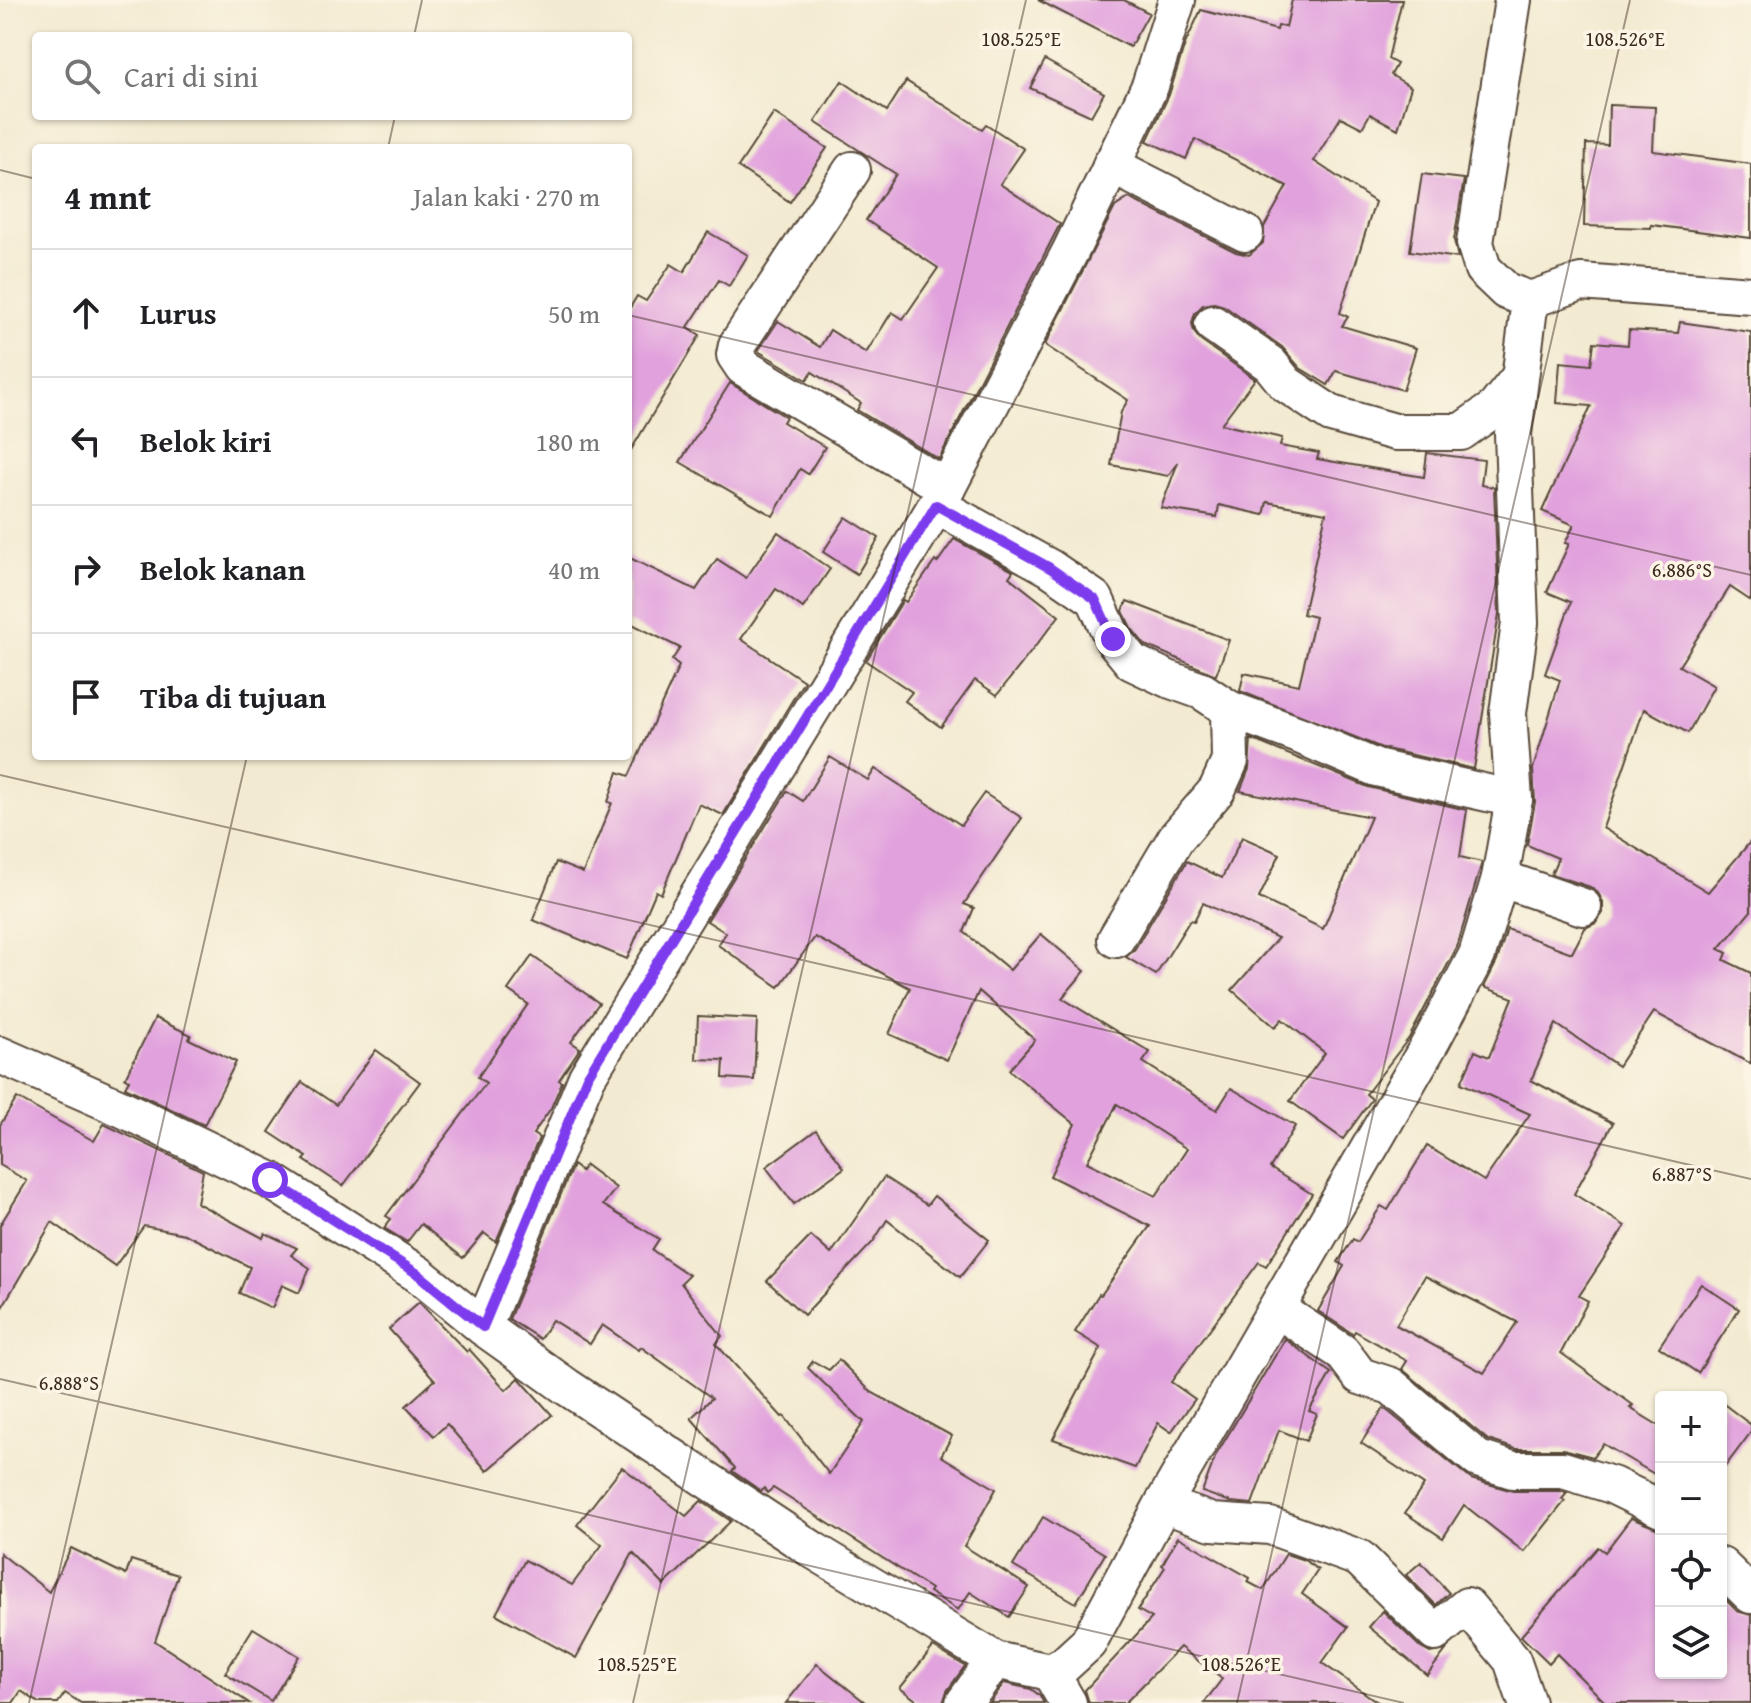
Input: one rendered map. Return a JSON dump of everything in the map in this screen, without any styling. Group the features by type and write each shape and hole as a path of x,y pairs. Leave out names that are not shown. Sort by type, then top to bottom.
{"street":[{"path":"483,1327 587,1077 942,496 1071,250 1150,86 1177,0"},
{"path":"1513,0 1475,243 1483,269 1506,291 1530,300 1581,282 1751,295"},
{"path":"1111,165 1245,233"},
{"path":"852,170 737,345 735,355 743,367 1095,599 1113,639 1132,662 1202,691 1229,709 1376,768 1514,799"},
{"path":"0,1055 123,1109 270,1180 418,1274 483,1327 579,1396 813,1550 995,1660 1050,1672 1064,1665 1088,1643 1163,1504 1432,1040 1477,955 1500,878 1514,799 1508,713 1520,623 1513,434 1530,300"},
{"path":"1213,324 1270,364 1286,384 1331,414 1395,432 1461,432 1495,408 1523,362"},
{"path":"1116,939 1176,838 1217,790 1230,761 1229,709"},
{"path":"1500,878 1583,907"},
{"path":"1277,1309 1342,1352 1360,1376 1391,1386 1478,1459 1513,1470 1563,1470 1612,1485 1655,1506"},
{"path":"1163,1504 1212,1522 1270,1526 1359,1558 1435,1633 1467,1606 1512,1660 1527,1703"},
{"path":"1727,1572 1751,1595"},
{"path":"964,1703 995,1660"},
{"path":"1050,1672 1068,1703"}],"building":[{"path":"1038,0 1124,0 1149,13 1130,47"},
{"path":"1292,0 1402,0 1388,59 1397,64 1391,75 1411,87 1398,129 1370,114 1362,128 1341,117 1314,161 1375,202 1340,313 1348,317 1342,326 1416,348 1403,390 1336,371 1328,385 1300,368 1282,347 1224,306 1214,303 1203,305 1195,313 1192,323 1194,332 1201,341 1255,379 1221,424 1282,438 1280,446 1319,453 1317,459 1424,477 1427,453 1484,460 1481,485 1494,487 1499,614 1474,769 1382,748 1240,691 1244,673 1299,685 1315,617 1303,614 1326,513 1267,502 1264,515 1219,505 1217,517 1161,508 1178,462 1168,476 1111,465 1121,412 1128,400 1045,345 1115,207 1129,198 1236,252 1249,255 1263,243 1264,227 1287,186 1195,139 1186,159 1147,141 1169,95 1185,44 1201,10 1277,30 1278,26 1286,27"},
{"path":"1045,60 1104,93 1091,116 1030,88"},
{"path":"842,81 887,111 906,81 982,129 986,124 1024,149 1000,184 1060,224 939,459 857,410 861,403 812,372 807,380 758,351 778,321 820,347 830,330 866,353 892,312 903,319 938,268 866,220 896,174 815,122"},
{"path":"1609,105 1655,107 1653,151 1751,164 1751,238 1651,225 1651,228 1584,226 1586,144 1608,145"},
{"path":"774,113 827,148 790,202 738,167"},
{"path":"1422,174 1464,179 1454,240 1458,258 1410,251"},
{"path":"708,232 748,255 729,286 719,280 688,327 700,335 632,448 632,304 637,296 646,301 671,264 684,272"},
{"path":"1680,322 1751,332 1751,601 1730,587 1679,666 1714,686 1688,733 1644,709 1603,828 1708,892 1751,841 1751,911 1719,949 1727,953 1724,960 1751,973 1751,1064 1654,1012 1618,1066 1556,1024 1531,1080 1613,1123 1574,1194 1625,1226 1579,1296 1588,1301 1561,1353 1633,1405 1630,1408 1655,1423 1655,1474 1603,1444 1593,1457 1563,1449 1516,1449 1488,1440 1402,1369 1407,1361 1355,1331 1353,1334 1318,1311 1344,1266 1338,1262 1353,1239 1358,1242 1381,1206 1388,1210 1427,1146 1484,1181 1530,1114 1461,1083 1475,1051 1489,1057 1513,998 1484,987 1497,961 1507,929 1572,953 1585,928 1596,923 1603,913 1603,902 1598,893 1590,887 1551,874 1558,858 1527,845 1535,802 1533,769 1560,680 1545,674 1571,602 1547,592 1569,544 1565,543 1574,525 1542,511 1591,406 1557,403 1560,362 1591,365 1594,342 1628,345 1629,330 1678,333","holes":["1425,1276 1517,1322 1484,1373 1396,1325"]},
{"path":"730,383 786,417 783,422 825,447 808,474 800,469 773,516 680,462"},
{"path":"846,517 879,538 857,574 823,552"},
{"path":"778,532 830,569 803,608 776,589 741,639 804,681 723,815 699,804 661,894 656,891 627,959 533,920 556,862 583,873 612,803 608,802 618,772 629,776 679,666 672,660 680,648 632,624 632,559 696,590 717,559 746,578"},
{"path":"954,539 1013,571 1009,577 1059,616 997,695 975,680 941,727 905,701 912,692 866,661 903,600 906,602"},
{"path":"1127,601 1229,640 1216,675 1145,645 1131,628 1123,611"},
{"path":"1251,739 1368,787 1467,810 1460,857 1482,862 1457,947 1409,1038 1366,1094 1372,1099 1343,1139 1290,1101 1325,1053 1282,1019 1275,1027 1232,990 1278,938 1203,903 1156,975 1126,957 1134,950 1187,861 1222,878 1242,837 1280,854 1259,898 1323,929 1371,817 1240,791 1249,769"},
{"path":"830,757 868,780 875,769 961,825 984,793 1022,818 964,904 974,908 964,932 1010,970 1041,934 1085,971 1062,998 1150,1052 1143,1062 1217,1110 1231,1088 1295,1126 1270,1168 1312,1194 1266,1266 1259,1262 1171,1382 1195,1399 1171,1432 1158,1423 1135,1468 1053,1439 1101,1348 1075,1332 1150,1226 1050,1176 1075,1124 1009,1070 1035,1040 979,991 947,1060 889,1034 910,988 815,937 779,987 718,945 726,933 707,921 787,791 803,801","holes":["1117,1104 1187,1149 1156,1196 1087,1162"]},
{"path":"532,956 599,1003 571,1042 580,1048 559,1080 562,1082 551,1108 533,1134 539,1138 496,1242 484,1233 463,1258 421,1224 407,1242 384,1228 391,1219 386,1216 486,1083 478,1077 528,1004 508,990"},
{"path":"698,1016 757,1019 754,1080 723,1078 724,1060 696,1059"},
{"path":"155,1018 236,1062 204,1125 125,1087 129,1080 125,1078"},
{"path":"376,1050 420,1082 343,1186 269,1132 302,1082 336,1105"},
{"path":"17,1098 94,1141 104,1124 203,1171 197,1203 263,1238 265,1233 297,1248 291,1255 310,1268 299,1293 282,1285 272,1308 239,1293 250,1267 185,1234 144,1226 115,1266 52,1222 0,1311 0,1225 27,1181 0,1165 0,1125"},
{"path":"816,1130 844,1168 794,1204 766,1167"},
{"path":"573,1165 581,1171 585,1165 616,1188 603,1205 659,1239 652,1250 689,1275 681,1283 722,1336 716,1344 784,1416 829,1474 864,1422 808,1368 813,1361 829,1370 839,1360 871,1392 952,1436 941,1456 996,1489 964,1546 1029,1587 1009,1617 970,1592 958,1610 929,1592 931,1589 773,1488 767,1493 764,1488 761,1491 732,1471 735,1468 691,1418 712,1398 641,1347 639,1350 602,1325 590,1344 552,1320 540,1339 509,1319"},
{"path":"884,1177 927,1205 934,1196 989,1240 960,1277 887,1220 873,1242 804,1315 767,1281 811,1236 831,1254"},
{"path":"1701,1284 1739,1309 1698,1373 1659,1347"},
{"path":"419,1302 467,1352 469,1349 506,1390 519,1378 552,1415 487,1471 447,1424 434,1436 406,1406 435,1380 389,1329"},
{"path":"1285,1339 1331,1373 1309,1411 1317,1414 1306,1441 1279,1430 1252,1504 1231,1502 1202,1492 1216,1455"},
{"path":"1727,1407 1751,1425 1751,1432 1727,1464"},
{"path":"1384,1408 1471,1479 1513,1491 1560,1491 1567,1493 1562,1499 1565,1501 1524,1552 1464,1505 1443,1538 1405,1513 1424,1485 1361,1443"},
{"path":"622,1467 686,1516 701,1501 731,1521 664,1585 633,1553 576,1658 496,1614 525,1560 572,1585 602,1545 577,1525"},
{"path":"1043,1517 1105,1554 1076,1603 1013,1566"},
{"path":"1631,1518 1655,1528 1655,1679 1727,1679 1727,1601 1737,1611 1751,1615 1751,1703 1606,1703 1557,1654 1549,1663 1521,1636 1598,1547 1605,1552"},
{"path":"1178,1537 1250,1578 1248,1582 1263,1590 1286,1554 1304,1560 1318,1570 1302,1594 1348,1627 1322,1663 1379,1703 1204,1703 1222,1679 1180,1647 1125,1703 1089,1703 1085,1690 1152,1618 1138,1610 1165,1567 1162,1565"},
{"path":"71,1548 126,1575 131,1560 178,1575 155,1641 249,1703 81,1703 65,1693 58,1703 39,1703 21,1691 13,1703 0,1703 0,1553 49,1592"},
{"path":"1421,1562 1449,1593 1436,1605 1406,1575"},
{"path":"1383,1611 1421,1648 1430,1653 1446,1650 1427,1675 1369,1627"},
{"path":"253,1628 299,1656 271,1701 225,1673"},
{"path":"933,1647 965,1666 947,1691 943,1703 920,1703 900,1688"},
{"path":"817,1664 866,1703 786,1703"},
{"path":"1004,1683 1031,1689 1044,1703 990,1703"}],"route":[{"path":"270,1180 418,1274 483,1327 587,1077 936,505 1050,568 1095,599 1113,639"}]}
